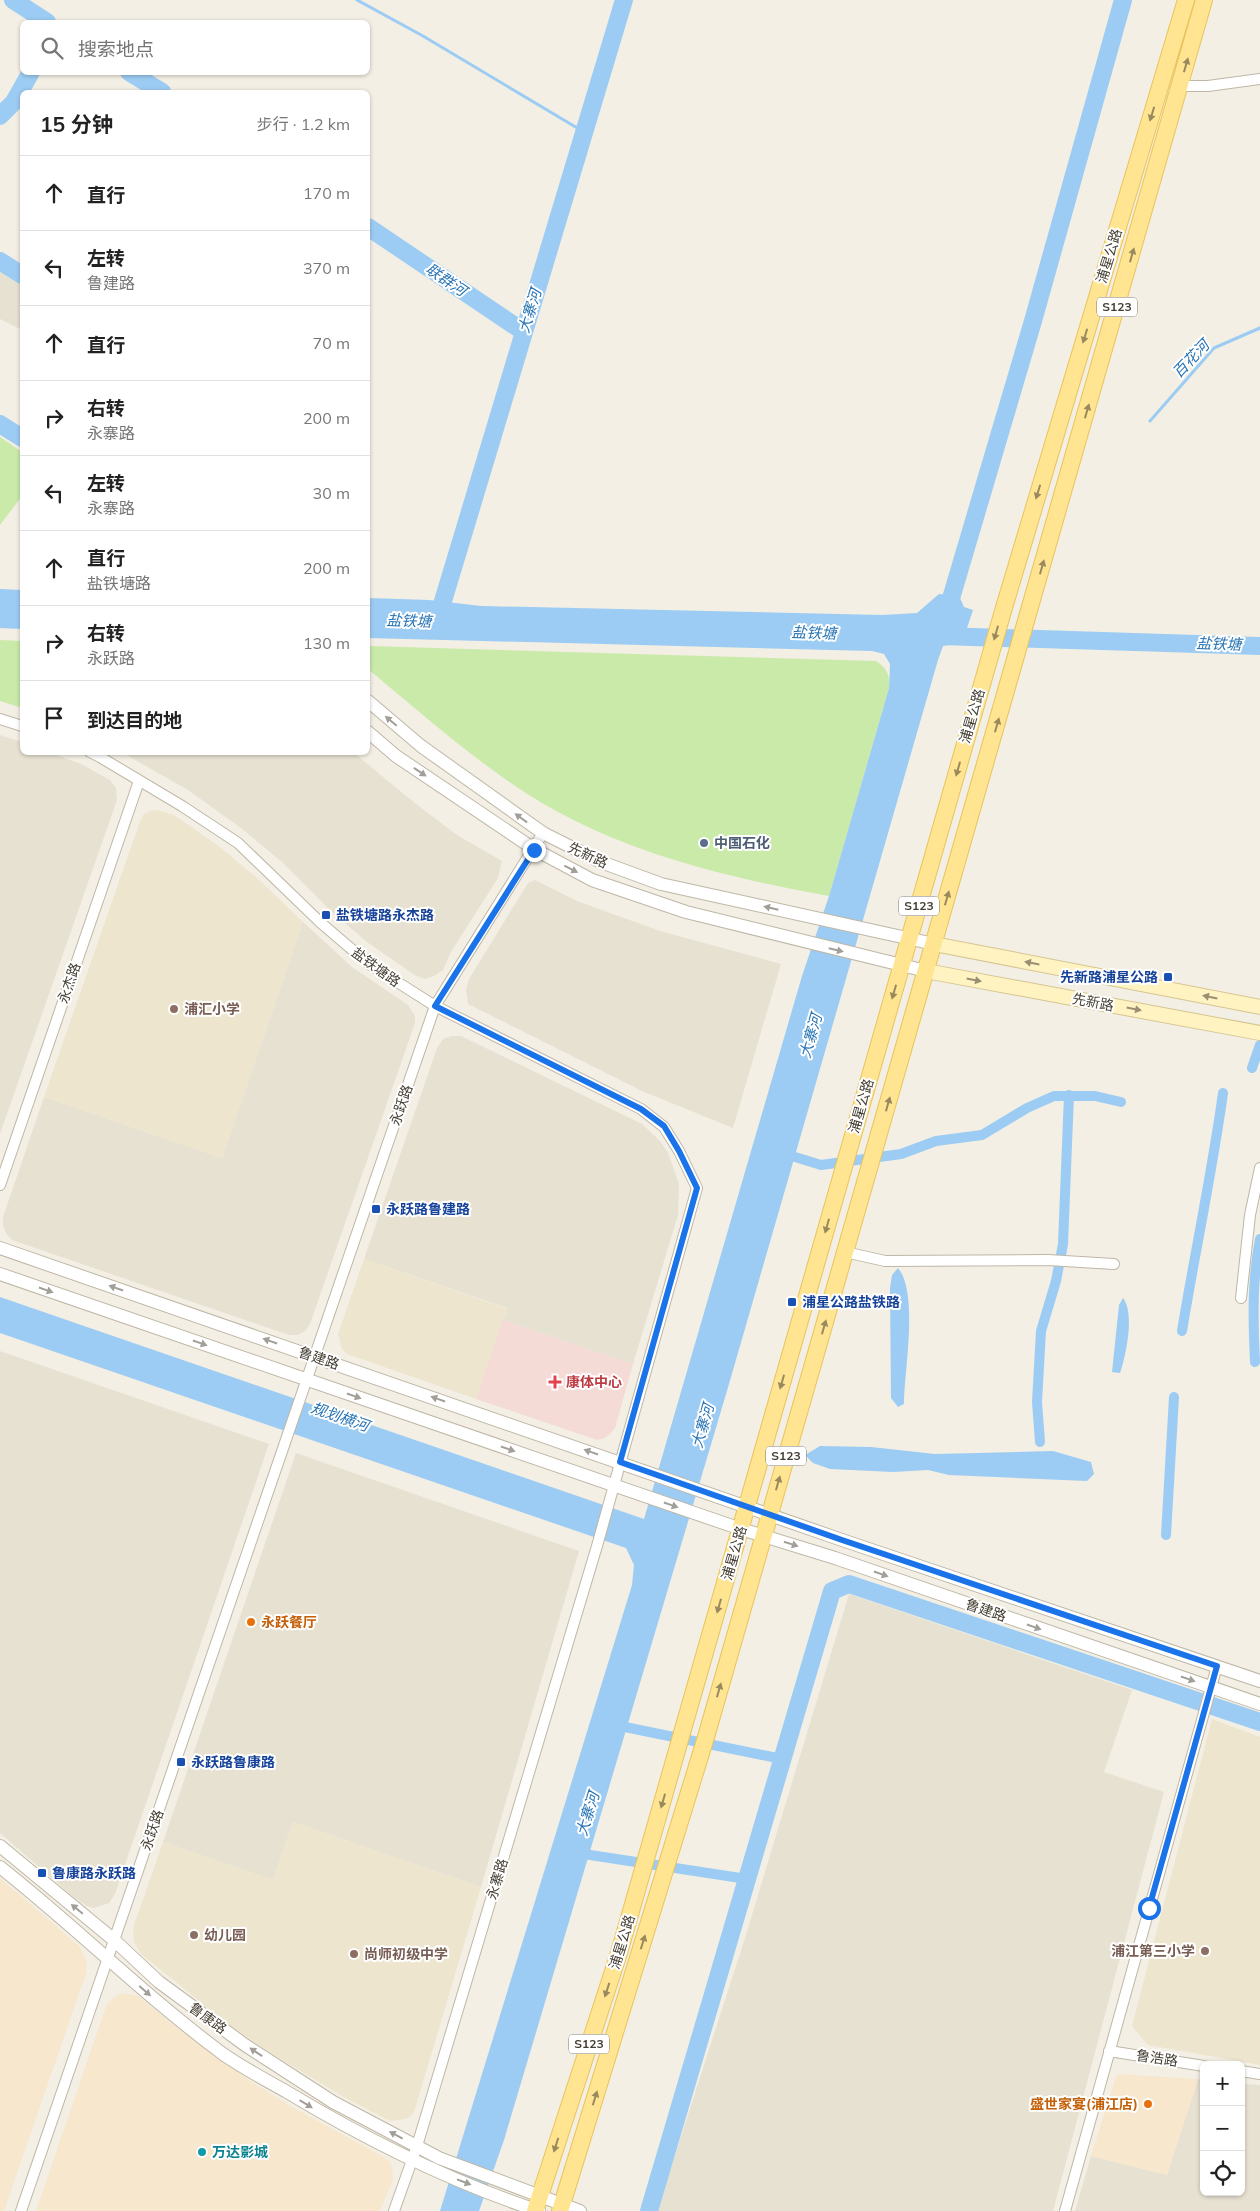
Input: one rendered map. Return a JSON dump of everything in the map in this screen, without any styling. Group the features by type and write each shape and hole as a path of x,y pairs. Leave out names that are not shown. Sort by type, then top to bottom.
{"main road":[{"name":"浦星公路","path":"537,2207 619,1953 990,655 1186,0"},
{"name":"浦星公路","path":"561,2207 706,1737 1204,0"},
{"name":"先新路","path":"934,944 1257,1006"},
{"name":"先新路","path":"926,971 1255,1032"}],"street":[{"path":"1180,86 1208,86 1260,79"},
{"name":"先新路","path":"370,703 421,746 543,833 601,862 661,884 934,944"},
{"path":"0,719 20,725"},
{"name":"先新路","path":"370,734 396,756 534,850 592,880 655,903 926,971"},
{"name":"盐铁塘路","path":"95,755 182,806 238,844 321,924 368,964 435,1006 641,1109 664,1126 697,1188 620,1462"},
{"name":"永杰路","path":"0,1185 139,781"},
{"name":"永跃路","path":"21,2211 316,1357 366,1203 435,1006 543,833"},
{"path":"1241,1298 1250,1216 1260,1168"},
{"name":"鲁建路","path":"0,1248 1260,1681"},
{"path":"845,1252 885,1261 1048,1260 1114,1264"},
{"name":"鲁建路","path":"0,1274 741,1529 1260,1704"},
{"path":"614,1485 620,1462"},
{"name":"永寨路","path":"394,2211 413,2160 614,1485"},
{"path":"1065,2211 1217,1666"},
{"name":"鲁康路","path":"0,1846 114,1940 159,1982 245,2045 332,2102 439,2158 498,2181 537,2207"},
{"name":"鲁康路","path":"0,1867 148,1994 224,2055 324,2115 413,2160 493,2194 537,2207"},
{"name":"鲁浩路","path":"1110,2051 1200,2065"},
{"path":"1245,2072 1260,2074"},
{"path":"537,2207 561,2207 580,2211"}],"shaded area":[{"path":"0,255 20,270 20,329 0,319"},
{"path":"0,735 20,741 20,755 56,755 81,764 110,780 116,788 117,800 0,1134"},
{"path":"127,755 356,755 457,835 502,861 498,878 451,952 443,970 425,979 416,976 367,942 334,914 283,863 241,828 188,790"},
{"name":"浦汇小学","path":"157,810 174,815 216,844 256,877 303,922 222,1158 44,1097 139,824 143,815"},
{"path":"535,880 577,901 660,931 781,964 733,1128 642,1091 468,1004 466,989 469,979 528,883"},
{"path":"303,922 352,967 408,1005 415,1016 415,1023 310,1324 305,1331 298,1335 289,1335 12,1240 6,1233 3,1217 44,1097 222,1158"},
{"path":"461,1036 642,1124 660,1141 668,1153 679,1184 678,1215 633,1364 503,1320 507,1308 364,1259 437,1048 443,1039"},
{"path":"364,1259 508,1309 476,1399 347,1354 342,1349 338,1334"},
{"name":"康体中心","path":"503,1320 633,1364 615,1428 611,1433 605,1438 597,1440 476,1399"},
{"path":"0,1351 269,1444 115,1894 109,1903 94,1908 76,1899 0,1833"},
{"path":"296,1453 579,1551 481,1887 293,1822 273,1880 163,1842"},
{"path":"849,1594 1132,1690 1104,1772 1164,1792 1053,2211 657,2211 745,1938"},
{"name":"浦江第三小学","path":"1212,1719 1260,1737 1260,2065 1148,2045 1132,2026"},
{"name":"尚师初级中学","path":"293,1822 481,1887 415,2109 411,2116 405,2119 391,2121 382,2117 342,2096 266,2050 224,2021 141,1954 134,1942 133,1928 163,1842 273,1880"},
{"path":"0,1878 80,1947 87,1963 86,1973 4,2211 0,2211"},
{"path":"121,1993 138,1996 173,2025 253,2083 390,2162 393,2179 380,2211 36,2211 107,2004"},
{"path":"1117,2074 1198,2079 1167,2175 1091,2156"},
{"path":"1198,2079 1200,2079 1200,2196 1245,2196 1245,2084 1260,2085 1260,2211 1075,2211 1091,2156 1167,2175"}],"green space":[{"path":"0,437 20,451 20,499 0,525"},
{"path":"0,640 20,641 20,707 0,701"},
{"path":"370,646 876,661 883,666 889,679 889,688 829,896 712,871 636,847 599,832 563,815 529,795 487,766 370,671"}],"water":[{"path":"0,589 20,590 20,629 0,628"},
{"name":"规划横河","path":"939,594 959,596 964,607 973,610 962,643 943,646 938,660 729,1384 504,2140 479,2211 440,2211 632,1585 634,1565 626,1548 0,1333 0,1297 644,1519 802,976 829,896 889,688 890,664 884,654 872,651 370,638 370,598 429,600 481,606 882,615 917,613"},
{"path":"898,1268 908,1295 909,1333 904,1404 898,1407 891,1398 890,1288 892,1275"},
{"path":"1123,1298 1127,1305 1129,1324 1127,1346 1120,1373 1112,1372 1119,1305"},
{"path":"820,1446 871,1447 935,1454 1053,1451 1091,1462 1094,1474 1087,1481 949,1475 928,1470 893,1472 830,1469 813,1463 805,1455"}],"waterway":[{"name":"联群河","path":"13,0 44,20"},
{"path":"357,0 423,36 584,132"},
{"name":"大寨河","path":"437,621 624,0"},
{"path":"943,616 947,612 1033,321 1123,0"},
{"path":"21,90 29,75"},
{"name":"联群河","path":"134,75 159,90"},
{"path":"0,116 14,102 20,91"},
{"name":"联群河","path":"370,228 524,332"},
{"path":"0,261 20,274"},
{"name":"百花河","path":"1150,421 1214,348 1260,328"},
{"path":"0,424 20,437"},
{"name":"盐铁塘","path":"941,636 1260,646"},
{"path":"1252,1068 1260,1045"},
{"path":"1182,1331 1223,1093"},
{"path":"1040,1442 1037,1402 1041,1331 1056,1281 1063,1244 1069,1095"},
{"path":"782,1153 821,1165 901,1154 936,1141 982,1135 1027,1108 1054,1096 1095,1096 1121,1102"},
{"path":"1255,1362 1254,1300 1260,1239"},
{"path":"1166,1535 1174,1397"},
{"path":"649,2211 832,1591 849,1584 1260,1722"},
{"path":"615,1725 782,1759"},
{"path":"577,1853 747,1879"}],"place":[{"name":"中国石化","path":"704,843"},
{"name":"盐铁塘路永杰路","path":"326,915"},
{"name":"先新路浦星公路","path":"1168,977"},
{"name":"浦汇小学","path":"174,1009"},
{"name":"永跃路鲁建路","path":"376,1209"},
{"name":"浦星公路盐铁路","path":"792,1302"},
{"name":"康体中心","path":"555,1382"},
{"name":"永跃餐厅","path":"251,1622"},
{"name":"永跃路鲁康路","path":"181,1762"},
{"name":"鲁康路永跃路","path":"42,1873"},
{"name":"幼儿园","path":"194,1935"},
{"name":"浦江第三小学","path":"1205,1951"},
{"name":"尚师初级中学","path":"354,1954"},
{"name":"盛世家宴(浦江店)","path":"1148,2104"},
{"name":"万达影城","path":"202,2152"}],"route":[{"path":"534,850 435,1006 641,1109 664,1126 697,1188 620,1462 842,1540 1217,1666 1149,1908"}]}
